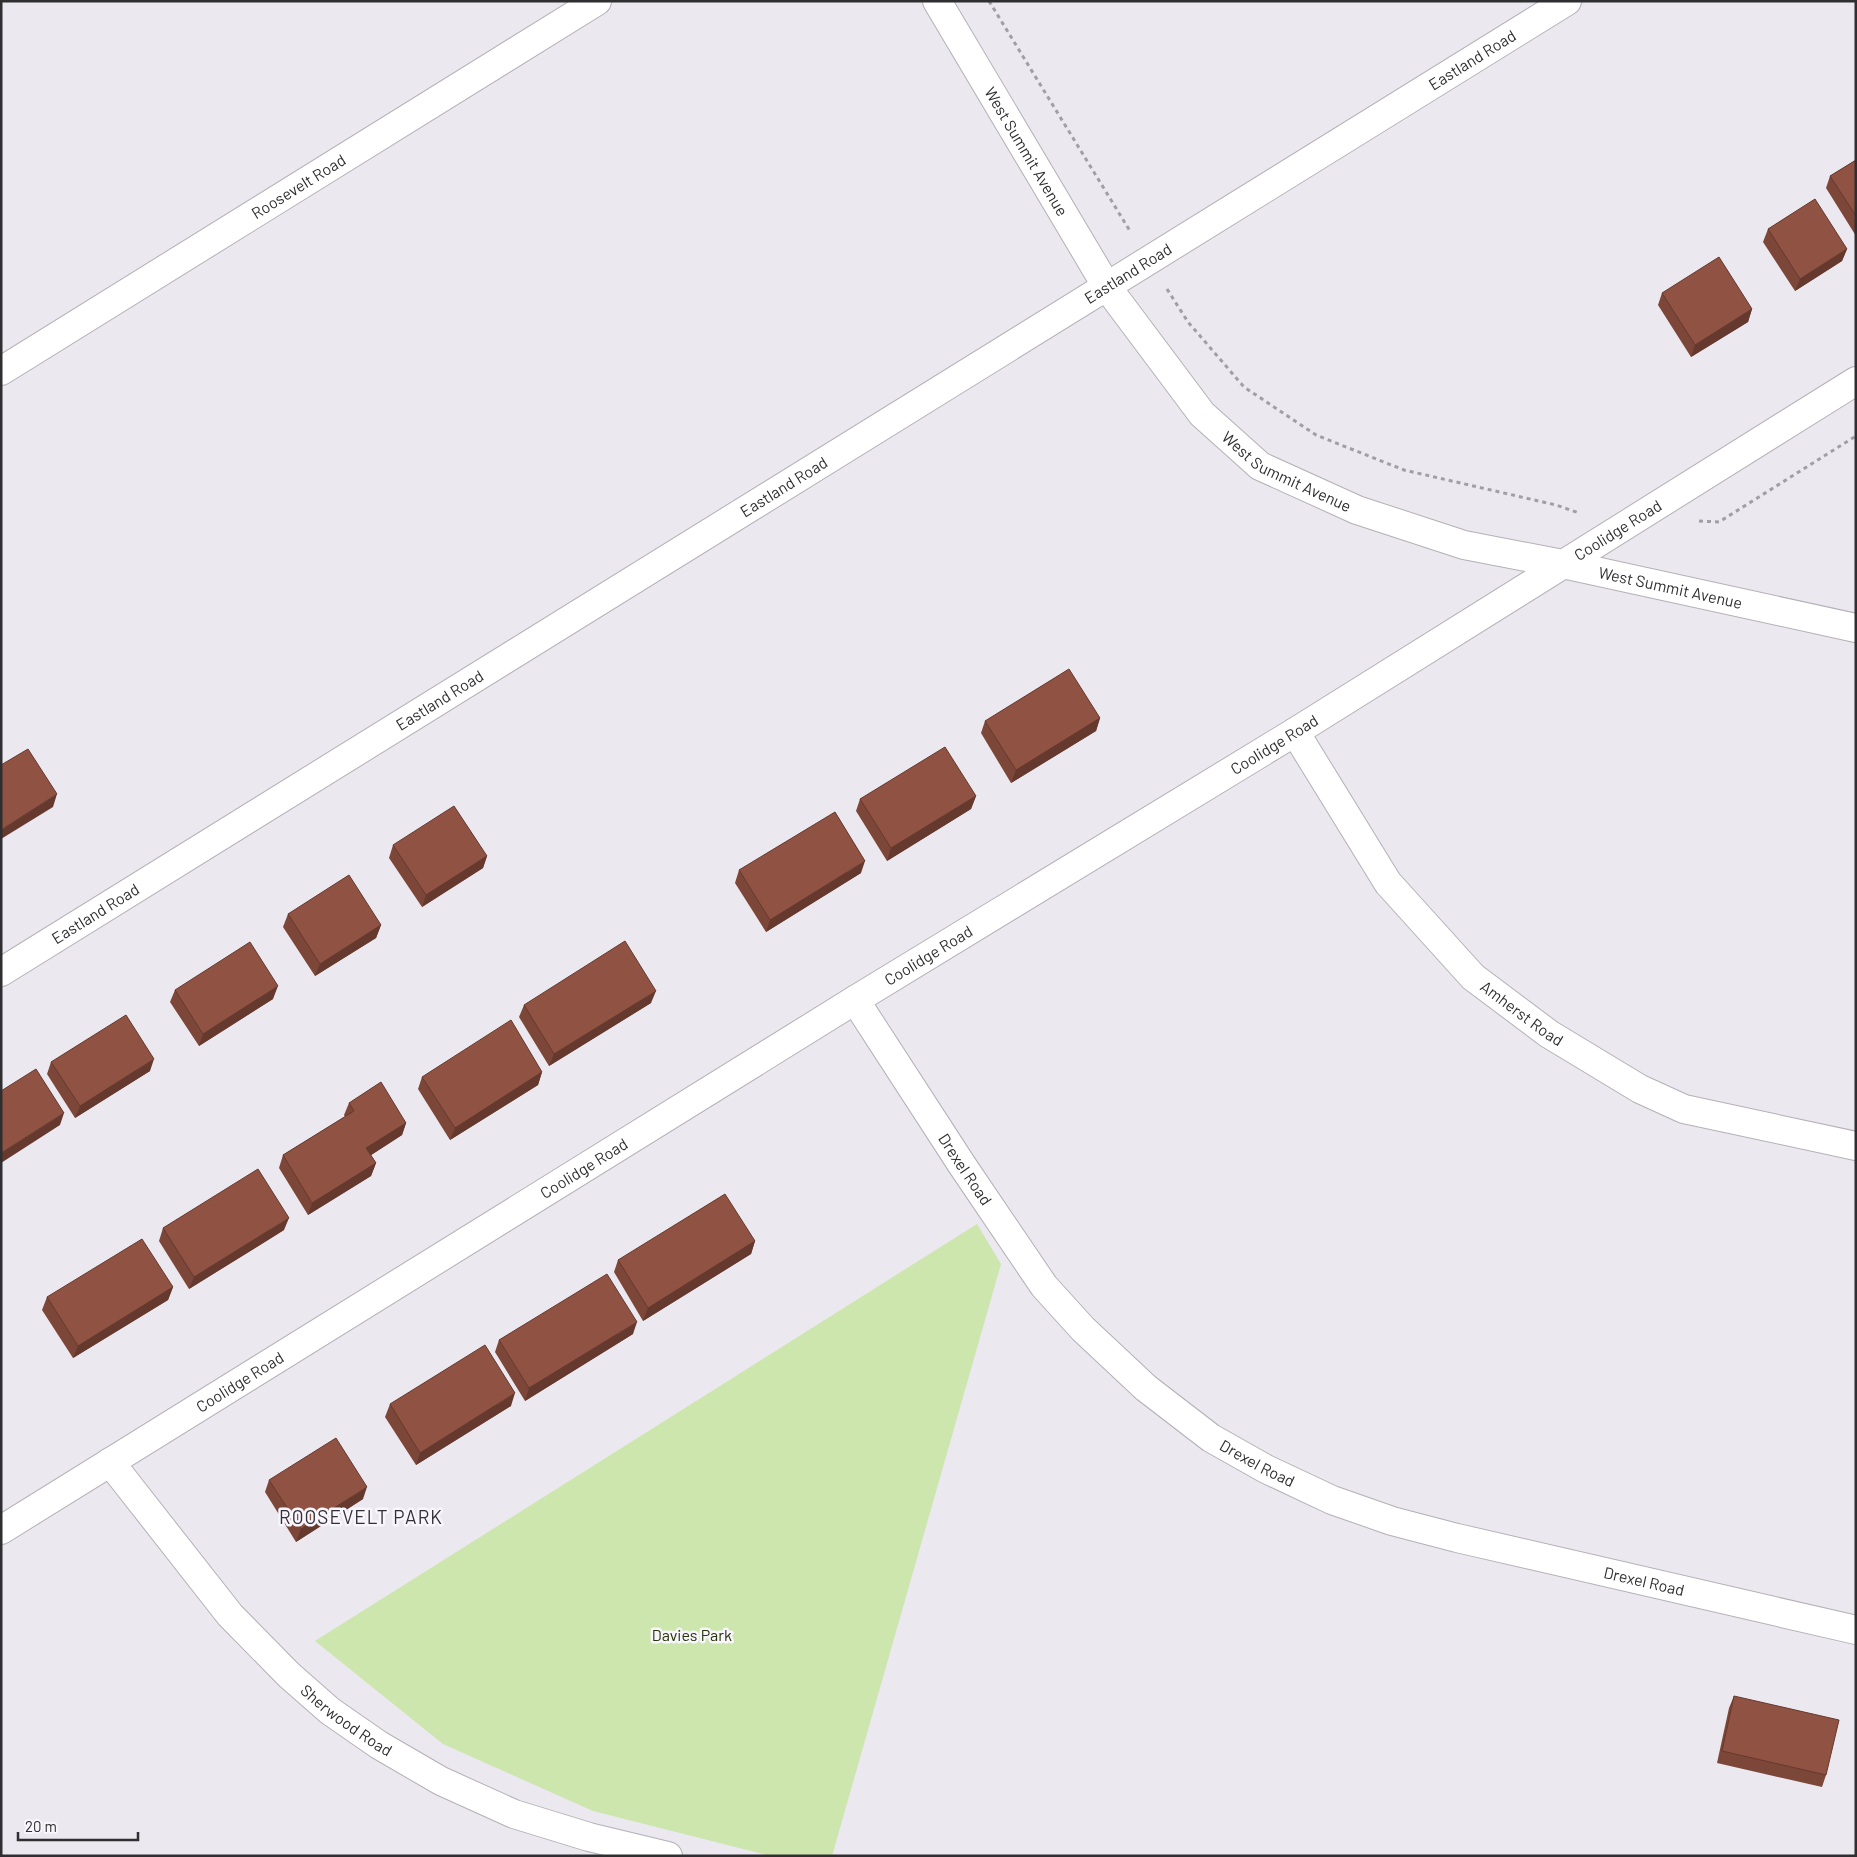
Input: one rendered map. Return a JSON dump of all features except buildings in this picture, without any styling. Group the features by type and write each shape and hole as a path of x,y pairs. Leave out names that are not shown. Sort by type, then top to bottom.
{"street":[{"name":"Roosevelt Road","path":"1,371 597,1"},
{"name":"West Summit Avenue","path":"937,1 1107,287 1202,414 1260,466 1357,510 1464,545 1563,564 1856,628"},
{"name":"Eastland Road","path":"1,972 1567,1"},
{"name":"Coolidge Road","path":"1,1530 855,1000 1295,732 1856,381"},
{"name":"Amherst Road","path":"1295,732 1388,883 1473,977 1542,1029 1640,1090 1684,1109 1856,1146"},
{"name":"Drexel Road","path":"855,1000 962,1165 1044,1286 1083,1329 1146,1388 1211,1438 1266,1469 1332,1500 1392,1521 1457,1538 1856,1630"},
{"name":"Sherwood Road","path":"110,1462 230,1615 289,1675 338,1717 379,1745 441,1781 514,1814 589,1837 668,1856"}],"path":[{"path":"989,1 1148,261 1188,322 1244,387 1316,435 1404,470 1556,505 1579,513 1636,518"},
{"path":"1691,521 1719,522 1856,436"}],"green space":[{"name":"Davies Park","path":"977,1224 1001,1264 832,1856 771,1856 593,1811 443,1744 315,1641"}],"district":[{"name":"ROOSEVELT PARK","path":"361,1517"}]}
